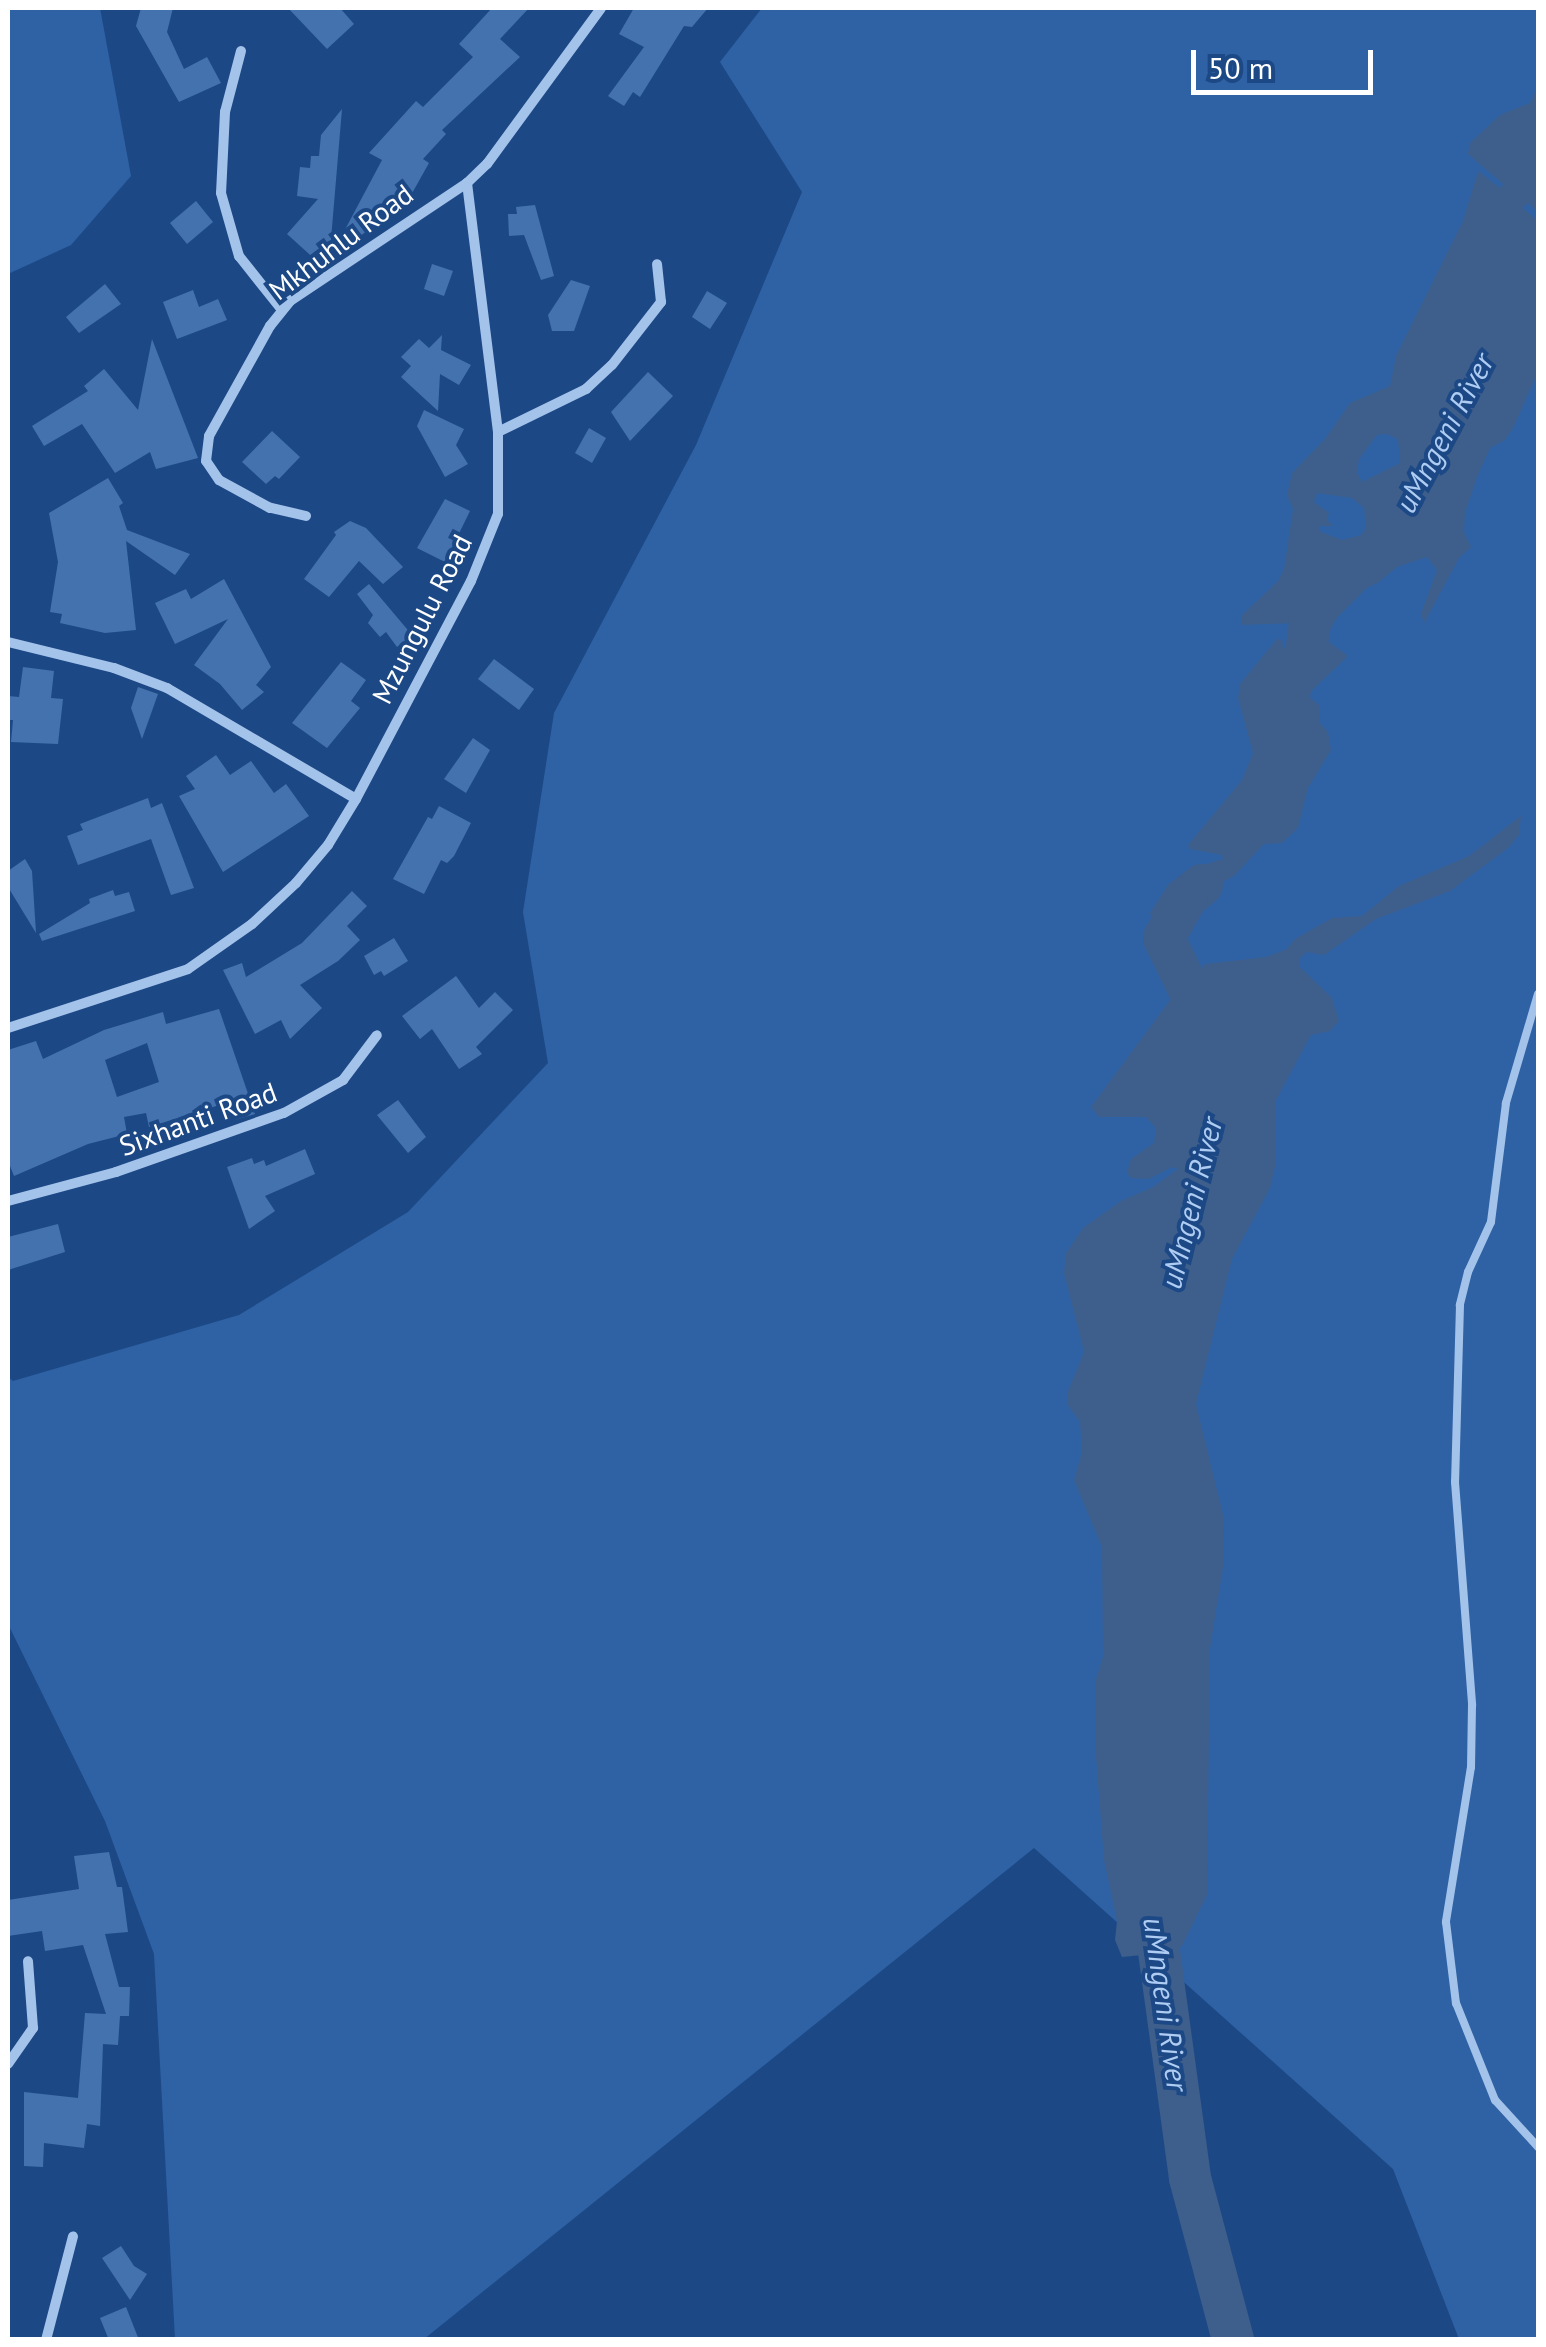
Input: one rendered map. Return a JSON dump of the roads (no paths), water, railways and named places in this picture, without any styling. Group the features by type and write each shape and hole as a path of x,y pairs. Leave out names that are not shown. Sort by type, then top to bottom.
{"street":[{"path":"467,183 487,164 601,8"},
{"path":"241,52 224,112 220,193 239,256 282,310"},
{"name":"Mkhuhlu Road","path":"306,516 270,508 219,480 206,461 209,436 282,310 434,201 467,183"},
{"name":"Mzungulu Road","path":"8,1028 168,978 233,939 296,883 328,845 356,799 491,534 500,479 498,432 467,183"},
{"path":"498,432 586,389 612,365 661,302 657,264"},
{"path":"8,642 114,668 167,688 298,761 356,799"},
{"name":"Sixhanti Road","path":"8,1201 116,1172 284,1113 342,1080 377,1035"},
{"path":"8,2064 33,2028 28,1961"},
{"path":"46,2340 72,2236"}],"lane":[{"path":"1538,994 1506,1102 1491,1222 1468,1272 1460,1305 1455,1482 1472,1705 1472,1768 1446,1922 1456,2003 1495,2100 1538,2148"}],"water":[{"path":"1538,86 1538,212 1528,203 1523,208 1538,221 1538,372 1513,428 1505,440 1490,448 1477,477 1465,513 1464,532 1471,547 1459,558 1424,623 1421,614 1437,570 1427,557 1397,567 1379,582 1341,601 1319,622 1241,625 1241,616 1278,581 1284,569 1293,509 1287,495 1292,473 1325,439 1350,403 1390,386 1396,356 1463,221 1478,171 1500,188 1503,184 1468,154 1470,143 1500,115 1530,103","holes":["1377,435 1398,439 1400,463 1362,482 1357,472 1359,459","1317,493 1352,498 1364,508 1366,528 1361,535 1342,540 1319,531 1320,526 1334,526 1327,520 1329,513 1314,502"]},
{"path":"1318,634 1348,656 1307,695 1320,706 1320,723 1328,732 1331,750 1308,788 1298,828 1282,843 1264,844 1234,876 1192,898 1175,925 1157,928 1150,913 1168,885 1187,870 1223,859 1222,855 1190,849 1188,845 1242,780 1253,753 1238,698 1240,684 1277,639 1282,640 1284,656"},
{"path":"1521,816 1519,835 1508,848 1450,891 1376,919 1324,955 1307,952 1299,959 1300,967 1332,998 1339,1021 1330,1031 1311,1035 1275,1102 1276,1163 1270,1188 1232,1259 1196,1404 1224,1519 1223,1567 1210,1648 1207,1895 1182,1946 1173,1952 1122,1957 1115,1940 1117,1921 1104,1860 1096,1756 1095,1682 1103,1657 1102,1547 1074,1480 1082,1452 1080,1422 1067,1404 1067,1394 1084,1352 1064,1273 1066,1253 1083,1228 1178,1169 1172,1167 1149,1179 1131,1178 1127,1173 1131,1159 1154,1143 1156,1128 1146,1117 1099,1117 1091,1107 1173,996 1196,979 1205,964 1266,957 1287,949 1295,939 1332,918 1362,916 1399,886 1469,856"}],"waterway":[{"name":"uMngeni River","path":"1288,693 1306,652 1310,622 1321,604 1348,577"},
{"name":"uMngeni River","path":"1202,885 1187,897 1164,938 1213,1039"},
{"name":"uMngeni River","path":"1151,1893 1190,2178 1233,2340"}]}
